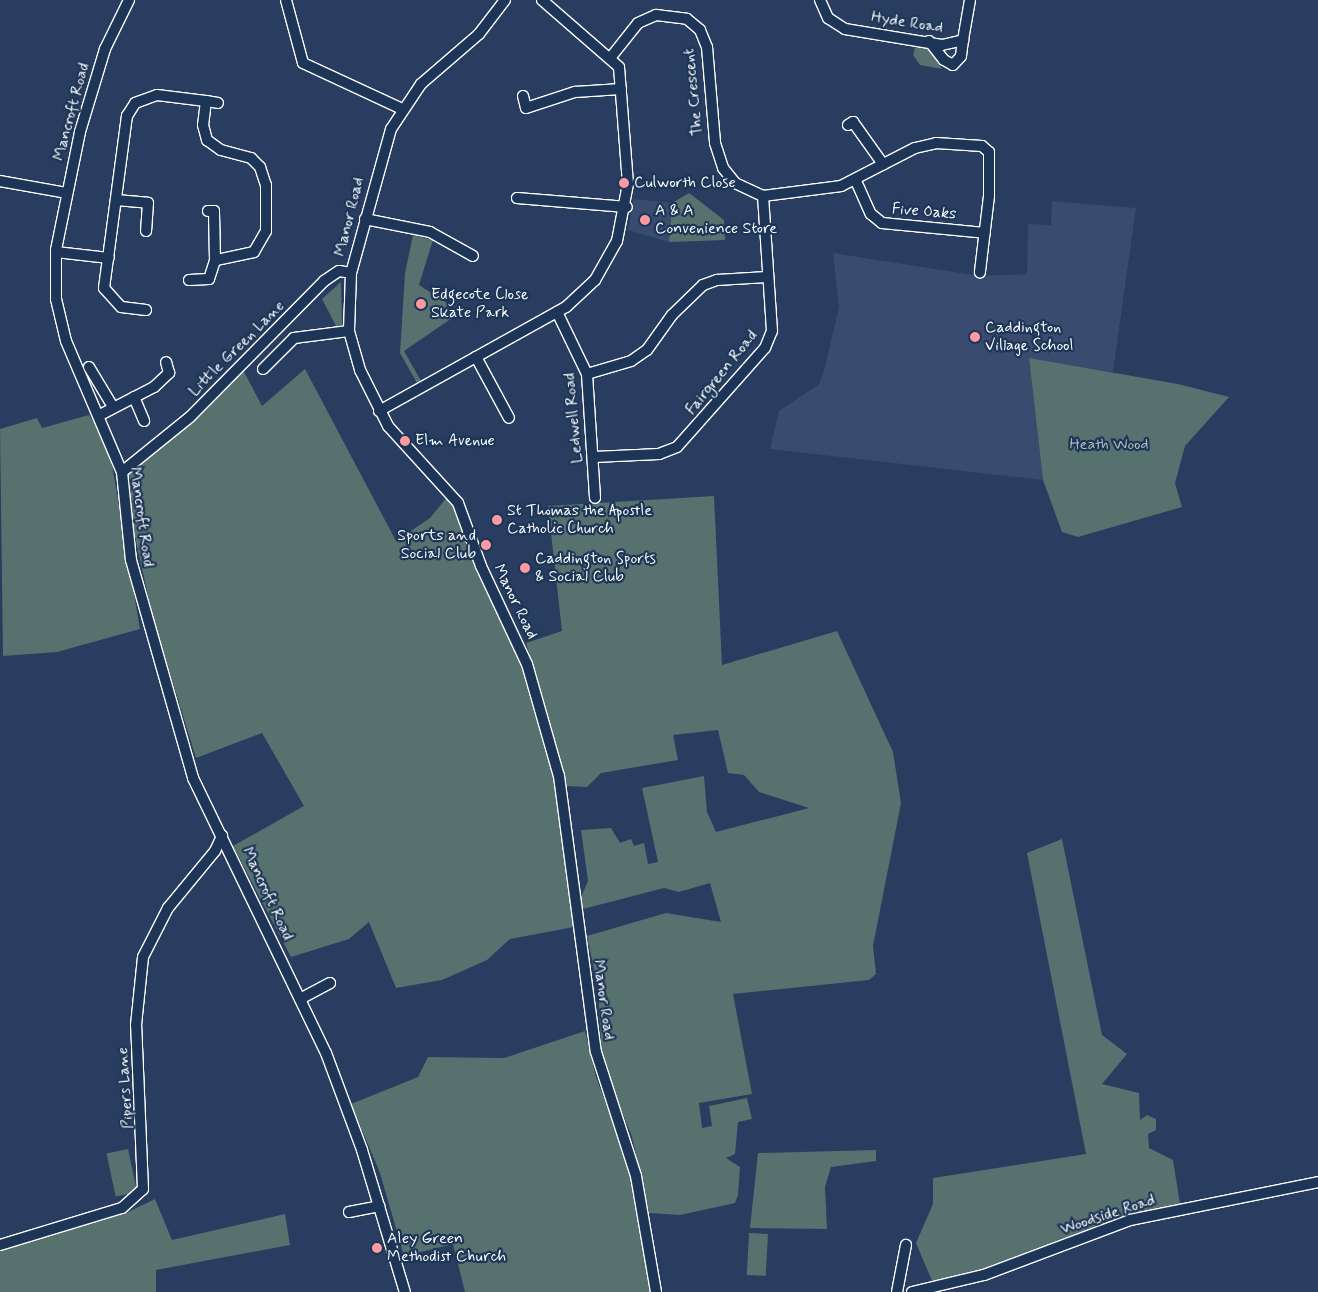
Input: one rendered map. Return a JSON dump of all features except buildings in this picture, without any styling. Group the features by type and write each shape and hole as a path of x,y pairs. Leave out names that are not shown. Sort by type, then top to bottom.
{"street":[{"name":"Mancroft Road","path":"129,0 90,93 67,193 56,252 56,298 66,341 100,415 122,472 131,560 155,650 193,778 332,1068 379,1206 404,1292"},
{"path":"286,0 303,64 402,109"},
{"name":"Manor Road","path":"505,0 479,34 426,79 402,109 382,149 351,273 349,331 360,370 379,411 400,441 454,495 527,664 559,776 596,1052 636,1176 656,1292"},
{"path":"379,411 557,312 585,291 603,268 617,241 627,207 619,67 611,57 542,0"},
{"name":"Hyde Road","path":"820,0 828,18 845,29 955,44 963,40 970,0"},
{"name":"The Crescent","path":"611,57 638,24 656,15 671,14 693,24 707,47 716,143 723,168 735,183 763,196"},
{"path":"929,41 944,60 953,65 961,56 963,40"},
{"path":"523,96 526,108 576,92 621,89"},
{"path":"146,310 121,307 109,298 104,288 127,116 135,104 157,95 218,103"},
{"path":"206,102 203,125 207,140 221,150 257,163 269,162"},
{"path":"853,122 883,164"},
{"path":"763,196 819,191 856,181 883,164 936,143 982,146 992,149 980,272"},
{"path":"215,260 244,256 264,241 266,186 257,163"},
{"path":"0,181 67,193"},
{"name":"Five Oaks","path":"856,181 871,214 882,223 985,233"},
{"name":"Fairgreen Road","path":"594,457 659,454 677,447 693,432 765,348 772,332 763,196"},
{"path":"517,198 627,207"},
{"path":"116,200 148,202 146,231"},
{"path":"189,280 209,279 215,260 214,211"},
{"path":"365,219 430,232 473,256"},
{"path":"56,252 109,258"},
{"name":"Little Green Lane","path":"122,472 190,417 324,281 339,271 351,273"},
{"path":"587,374 631,361 647,350 672,315 703,285 767,277"},
{"name":"Ledwell Road","path":"557,312 587,374 594,457 595,498"},
{"path":"263,369 294,338 349,331"},
{"path":"476,358 509,418"},
{"path":"100,415 173,375 166,362"},
{"path":"89,367 113,407"},
{"path":"134,397 144,421"},
{"name":"Pipers Lane","path":"0,1245 122,1208 143,1189 136,1025 143,957 168,908 215,851 222,836"},
{"path":"215,851 229,850"},
{"path":"300,999 330,983"},
{"name":"Woodside Road","path":"912,1292 984,1275 1130,1220 1318,1182"},
{"path":"349,1212 379,1206"},
{"path":"897,1292 906,1245"}],"shaded area":[{"path":"634,199 672,203 669,242 628,230"},
{"name":"Caddington Village School","path":"1052,201 1136,208 1113,372 1029,359 1043,480 770,449 779,411 819,384 824,371 839,307 833,253 980,276 1027,274 1028,224 1051,225"}],"green space":[{"path":"916,44 927,46 942,69 920,65 913,55"},
{"path":"689,193 724,220 725,240 669,242 672,203"},
{"path":"413,235 433,240 419,285 461,312 404,351 421,381 417,383 400,353 405,273"},
{"path":"341,282 342,326 336,326 322,299"},
{"name":"Heath Wood","path":"1029,358 1178,384 1229,397 1185,446 1175,483 1182,507 1078,537 1062,532 1043,480"},
{"path":"241,366 262,406 305,369 396,541 430,518 447,497 452,504 518,657 549,747 574,927 510,939 487,960 442,980 396,988 369,922 349,939 291,957 233,846 304,806 262,733 196,758 153,618 133,528 129,473 187,423"},
{"path":"89,415 108,441 140,629 57,652 3,656 0,429 37,418 42,428"},
{"path":"714,496 722,665 837,631 893,752 901,803 873,946 876,974 869,980 733,994 752,1094 699,1103 702,1128 712,1126 709,1106 747,1098 752,1119 738,1122 735,1154 726,1158 740,1167 738,1195 735,1203 680,1215 649,1213 632,1137 602,1061 598,988 587,936 666,913 721,922 710,883 679,892 664,888 583,909 581,897 588,881 581,830 611,828 620,843 631,839 634,846 644,843 648,864 658,862 642,788 704,776 707,812 716,832 809,808 759,792 744,775 728,773 718,730 673,735 678,760 601,773 587,787 567,786 526,643 562,631 548,506"},
{"path":"1062,839 1102,1035 1127,1054 1102,1084 1139,1093 1140,1120 1147,1115 1156,1119 1156,1130 1148,1134 1149,1148 1173,1160 1180,1204 1101,1224 972,1275 932,1281 916,1243 933,1204 933,1178 1086,1154 1027,853"},
{"path":"585,1031 596,1077 628,1161 650,1292 465,1292 453,1244 404,1256 380,1173 351,1104 418,1077 428,1057 504,1058"},
{"path":"128,1149 137,1192 116,1197 106,1154"},
{"path":"876,1150 876,1161 831,1167 825,1187 827,1229 750,1228 758,1153"},
{"path":"155,1199 172,1240 285,1214 290,1245 156,1270 156,1292 0,1292 0,1250 126,1213"},
{"path":"749,1233 768,1234 766,1276 747,1275"}],"place":[{"name":"Culworth Close","path":"624,183"},
{"name":"A & A Convenience Store","path":"645,220"},
{"name":"Edgecote Close Skate Park","path":"421,304"},
{"name":"Caddington Village School","path":"975,337"},
{"name":"Elm Avenue","path":"405,441"},
{"name":"St Thomas the Apostle Catholic Church","path":"497,520"},
{"name":"Sports and Social Club","path":"486,545"},
{"name":"Caddington Sports & Social Club","path":"525,568"},
{"name":"Aley Green Methodist Church","path":"377,1248"}]}
